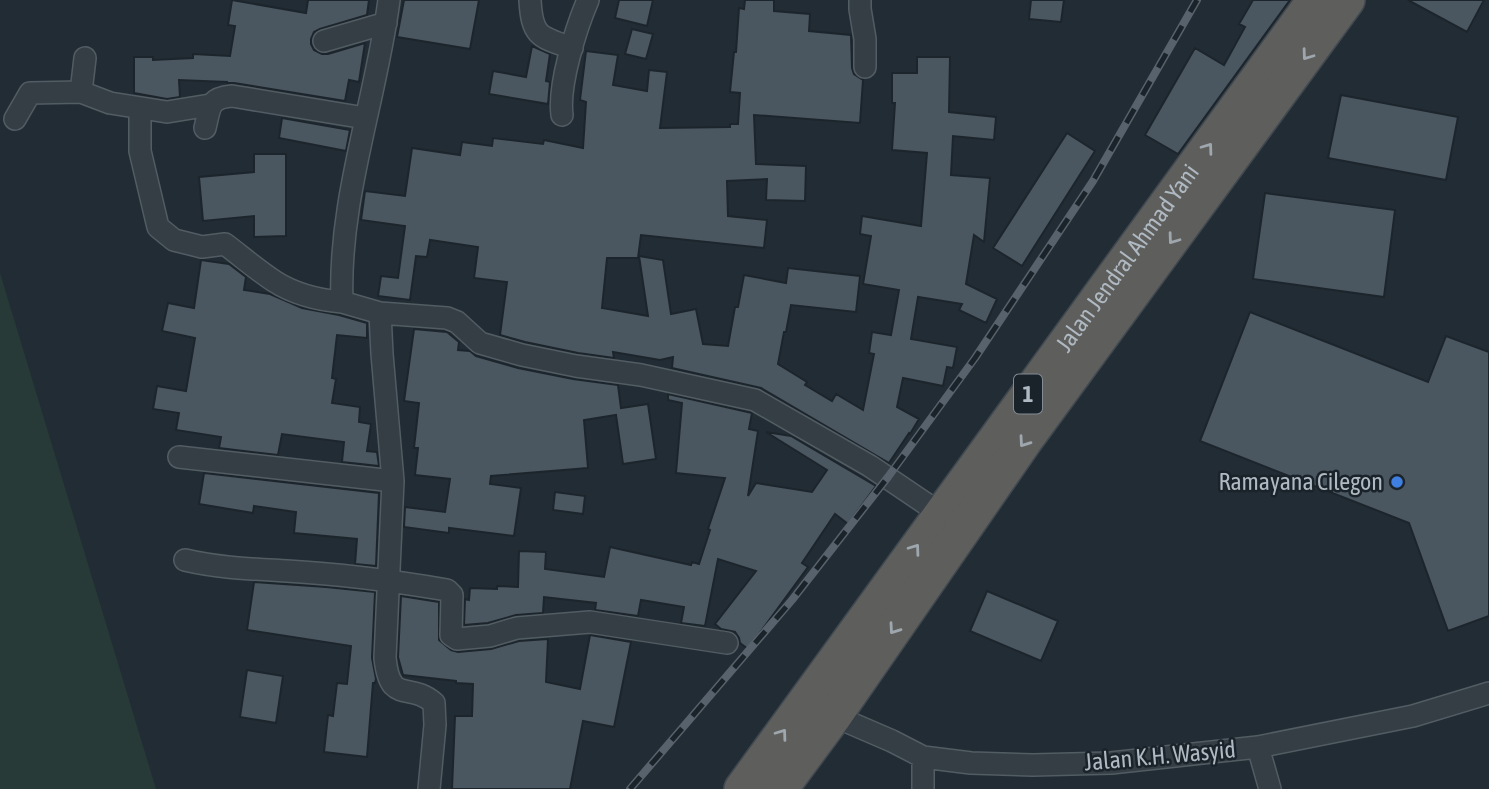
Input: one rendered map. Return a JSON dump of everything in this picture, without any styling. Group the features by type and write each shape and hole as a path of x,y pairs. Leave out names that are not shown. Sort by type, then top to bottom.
{"highway":[{"name":"Jalan Jendral Ahmad Yani","path":"742,789 1315,0"},
{"name":"Jalan Jendral Ahmad Yani","path":"780,789 1033,430 1347,0"}],"street":[{"path":"342,302 345,222 389,0"},
{"path":"530,0 535,29 542,38 572,48"},
{"path":"562,115 560,101 572,48 588,0"},
{"path":"860,0 866,49 865,67"},
{"path":"324,41 386,23"},
{"path":"81,92 85,58"},
{"path":"15,119 30,93 81,92 110,103 167,112 211,105"},
{"path":"205,128 215,100 232,96 366,118"},
{"path":"140,109 140,151 158,227 174,240 202,247 225,244 272,280 303,295 380,313 447,318 457,322 480,343 523,355 641,375 755,400 870,466 941,514"},
{"path":"380,313 393,481 385,658 387,674 392,684 400,691 427,698 434,703 435,725 429,789"},
{"path":"179,457 393,481"},
{"path":"185,560 242,569 389,580 447,590 452,595 451,635 457,639 490,636 517,628 590,622 727,643"},
{"name":"Jalan K.H. Wasyid","path":"834,716 923,757 1033,765 1111,763 1258,747 1413,716 1489,693"},
{"path":"1258,747 1270,789"},
{"path":"922,789 923,757"}],"green space":[{"path":"0,273 156,789 0,789"}],"building":[{"path":"232,0 306,13 308,0 369,0 367,15 320,29 314,32 311,39 314,50 322,54 365,43 359,82 349,80 345,101 227,82 179,80 180,97 167,99 134,93 134,57 153,57 153,60 193,58 193,54 230,56 235,26 228,25"},
{"path":"404,0 479,0 470,49 397,37"},
{"path":"619,0 653,0 647,26 615,18"},
{"path":"745,0 774,0 774,11 810,14 809,31 851,35 852,68 854,74 863,80 860,123 754,115 756,164 806,166 805,201 766,200 767,179 727,181 728,216 767,220 764,248 641,235 638,258 607,258 602,308 648,316 639,256 663,260 671,314 696,309 703,344 728,346 744,275 786,283 788,268 860,276 856,312 791,305 778,364 832,401 836,394 863,410 874,354 869,353 872,332 891,335 899,290 863,284 871,236 860,234 862,216 921,226 927,153 892,150 895,103 892,103 892,73 917,73 917,57 950,57 949,112 996,117 994,140 953,136 951,175 990,178 984,242 974,235 966,284 997,299 986,323 959,310 962,304 918,297 911,339 957,347 953,368 947,367 943,386 903,378 897,407 919,419 889,463 761,388 672,368 673,357 660,360 613,352 614,358 578,353 500,335 507,282 474,278 478,247 430,240 427,257 416,256 410,300 378,296 381,276 398,278 405,226 361,220 365,191 405,196 412,148 460,155 462,142 492,146 493,138 543,144 544,140 583,148 586,102 580,100 586,51 618,55 613,85 647,91 649,70 667,72 660,128 730,127 730,124 738,124 740,93 730,92 739,8 744,9"},
{"path":"1031,0 1064,0 1061,22 1029,19"},
{"path":"1253,0 1290,0 1178,154 1145,135 1195,48 1224,65 1245,27 1239,24"},
{"path":"1408,0 1484,0 1467,32"},
{"path":"632,29 653,34 646,59 625,54"},
{"path":"532,46 550,54 546,81 550,82 548,104 489,94 493,71 526,77"},
{"path":"1341,95 1458,117 1446,180 1328,158"},
{"path":"282,118 350,130 346,151 279,138"},
{"path":"1067,133 1095,151 1022,266 993,248"},
{"path":"254,154 286,154 286,236 254,237 254,216 203,221 199,177 254,172"},
{"path":"1265,193 1395,210 1384,297 1253,279"},
{"path":"201,260 229,264 246,277 244,290 270,294 302,308 367,323 367,338 337,335 332,378 336,379 332,403 360,407 359,422 371,424 367,451 377,452 379,466 342,462 344,442 282,434 278,455 219,448 221,437 176,430 179,413 153,409 157,386 186,391 195,338 162,331 168,303 194,308"},
{"name":"Ramayana Cilegon","path":"1250,312 1428,382 1446,336 1489,352 1489,616 1448,631 1409,523 1200,441"},
{"path":"414,329 447,332 459,342 458,350 470,351 476,356 518,368 618,385 621,408 648,404 656,459 623,464 616,415 584,420 588,468 491,476 490,484 521,488 514,536 449,528 449,533 404,527 405,507 445,512 450,479 415,475 418,448 414,448 419,403 404,401"},
{"path":"668,394 752,413 749,429 758,431 748,496 756,483 812,492 827,470 766,432 791,436 876,486 848,524 835,514 802,563 808,567 748,649 740,643 735,632 721,629 715,624 756,571 718,559 705,626 681,623 684,607 641,600 638,616 595,610 596,603 544,597 543,613 464,625 465,599 469,600 470,588 518,587 519,551 546,552 545,569 604,577 610,547 691,565 692,562 699,564 725,478 676,473 682,403 668,400"},
{"path":"204,473 379,493 376,566 355,564 357,539 294,533 296,512 254,506 253,513 199,504"},
{"path":"555,492 585,496 583,514 553,510"},
{"path":"254,582 375,592 372,658 376,679 373,683 367,757 324,752 328,715 333,716 337,683 347,684 351,646 247,630"},
{"path":"987,591 1058,621 1041,661 970,631"},
{"path":"401,596 439,602 439,640 451,650 458,652 491,649 519,641 548,639 546,682 580,689 590,635 631,642 614,727 583,721 570,789 452,789 455,716 472,716 473,684 403,675 398,657"},
{"path":"247,670 283,676 276,723 240,717"}],"railway":[{"path":"630,789 792,600 888,477 975,358 1093,181 1197,0"}],"place":[{"name":"Ramayana Cilegon","path":"1397,482"}]}
